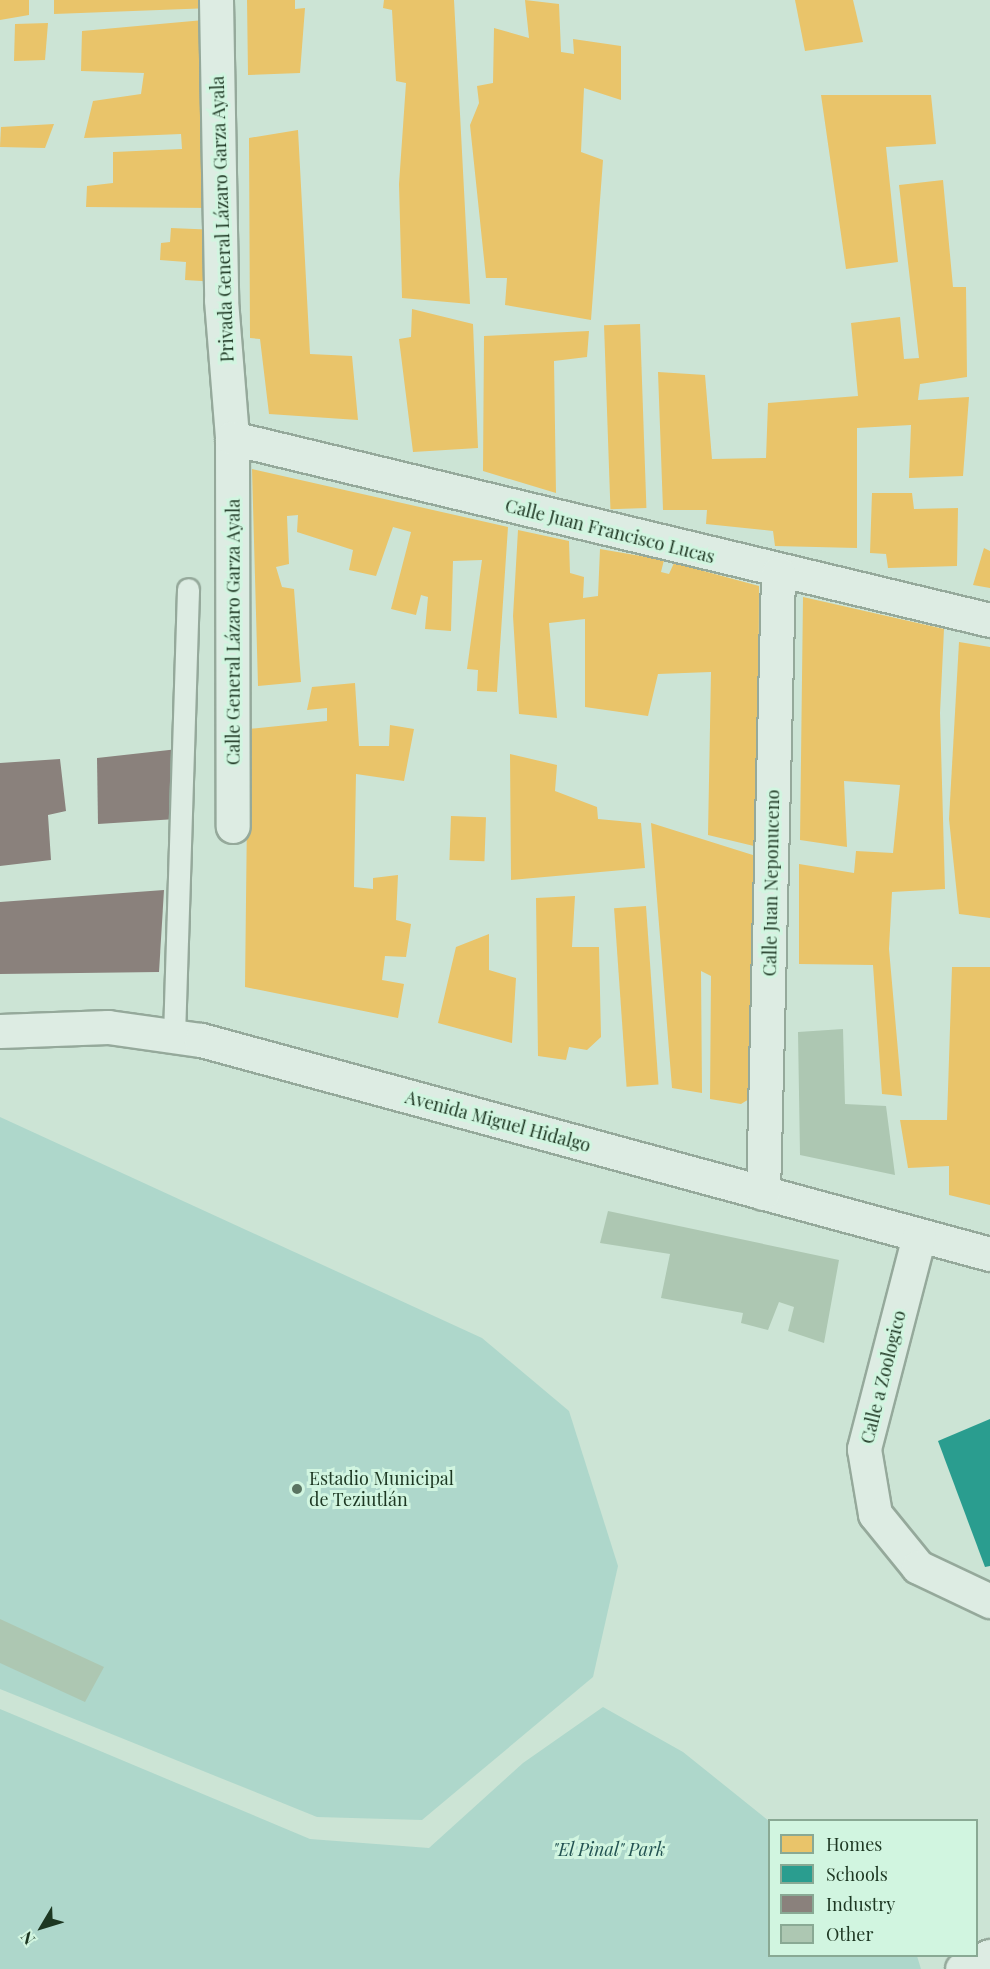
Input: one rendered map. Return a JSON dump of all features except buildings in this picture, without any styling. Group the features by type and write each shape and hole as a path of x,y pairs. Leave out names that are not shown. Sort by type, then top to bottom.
{"street":[{"name":"Privada General Lázaro Garza Ayala","path":"216,0 221,300 232,438"},
{"name":"Calle Juan Francisco Lucas","path":"232,438 778,573 990,620"},
{"name":"Calle General Lázaro Garza Ayala","path":"232,438 233,826"},
{"name":"Calle Juan Neponuceno","path":"764,1193 778,573"},
{"name":"Avenida Miguel Hidalgo","path":"0,1031 108,1027 174,1036 990,1254"},
{"name":"Calle a Zoologico","path":"919,1236 864,1449 875,1514 918,1567 990,1601"},
{"path":"962,1969 990,1956"}],"lane":[{"path":"174,1036 188,589"}],"green space":[{"name":"Estadio Municipal de Teziutlán","path":"0,1117 482,1338 569,1411 618,1566 593,1677 422,1820 317,1817 0,1689"},
{"name":"\"El Pinal\" Park","path":"603,1707 683,1752 768,1820 768,1957 917,1957 921,1969 0,1969 0,1709 310,1839 429,1848 523,1763"}],"place":[{"name":"Estadio Municipal de Teziutlán","path":"297,1489"}]}
